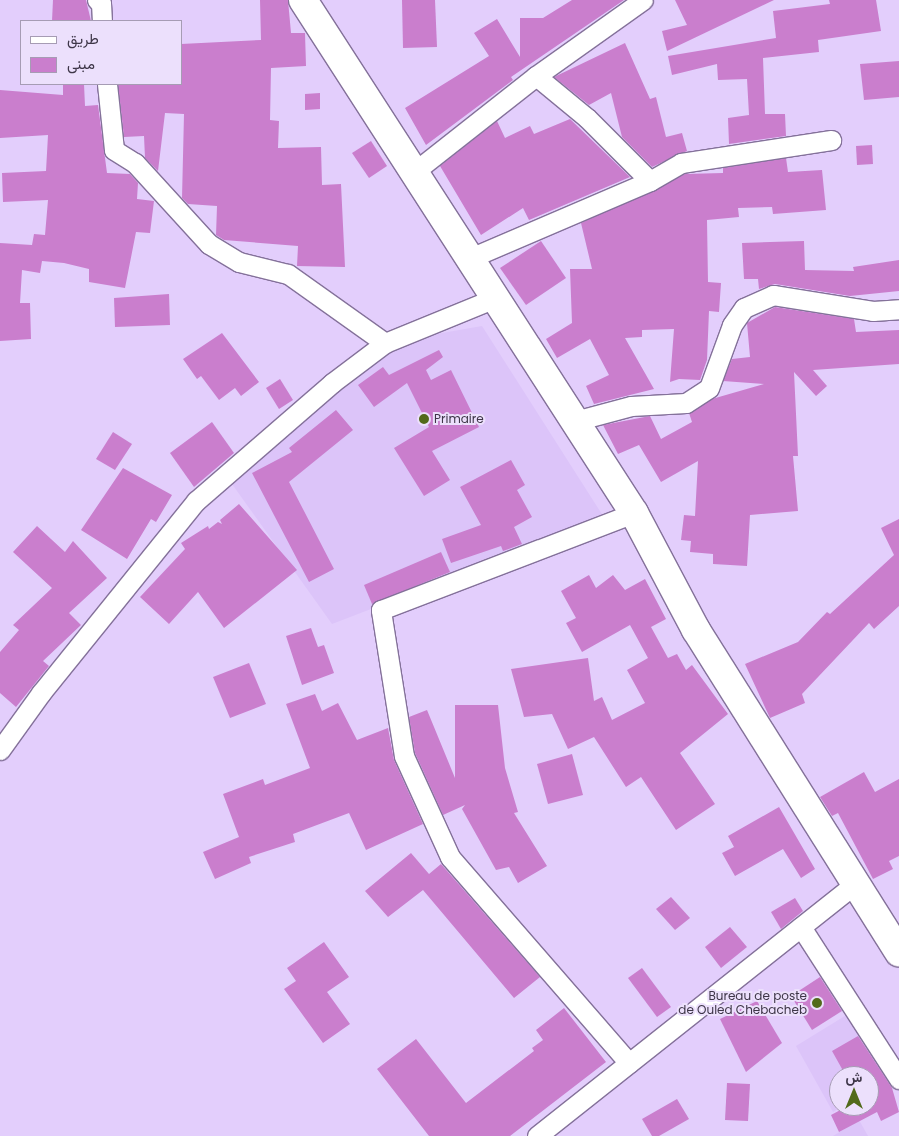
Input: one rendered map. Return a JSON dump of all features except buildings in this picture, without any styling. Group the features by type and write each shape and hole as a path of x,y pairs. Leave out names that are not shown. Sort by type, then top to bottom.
{"main road":[{"path":"303,0 493,299 634,513 696,630 854,885 899,952"}],"street":[{"path":"97,0 102,3 102,20"},
{"path":"414,172 536,76 643,0"},
{"path":"536,76 587,118 650,181"},
{"path":"107,85 114,150 135,163 210,244 239,262 288,274 385,343"},
{"path":"468,259 650,181 681,163 830,140"},
{"path":"574,420 631,406 686,403 709,388 732,325 744,308 773,295 873,311 899,309"},
{"path":"0,750 41,693 196,501 332,383 385,343 493,299"},
{"path":"629,1063 450,856 404,756 381,610 634,513"},
{"path":"537,1136 854,885"},
{"path":"801,927 899,1079"}],"shaded area":[{"name":"Primaire","path":"482,326 605,519 332,624 232,484 381,354 385,343"},
{"path":"853,1011 891,1077 879,1085 879,1066 829,1066 829,1105 796,1046"},
{"path":"859,1120 868,1136 833,1136"}],"place":[{"name":"Primaire","path":"424,419"},
{"name":"Bureau de poste de Ouled Chebacheb","path":"817,1003"}]}
